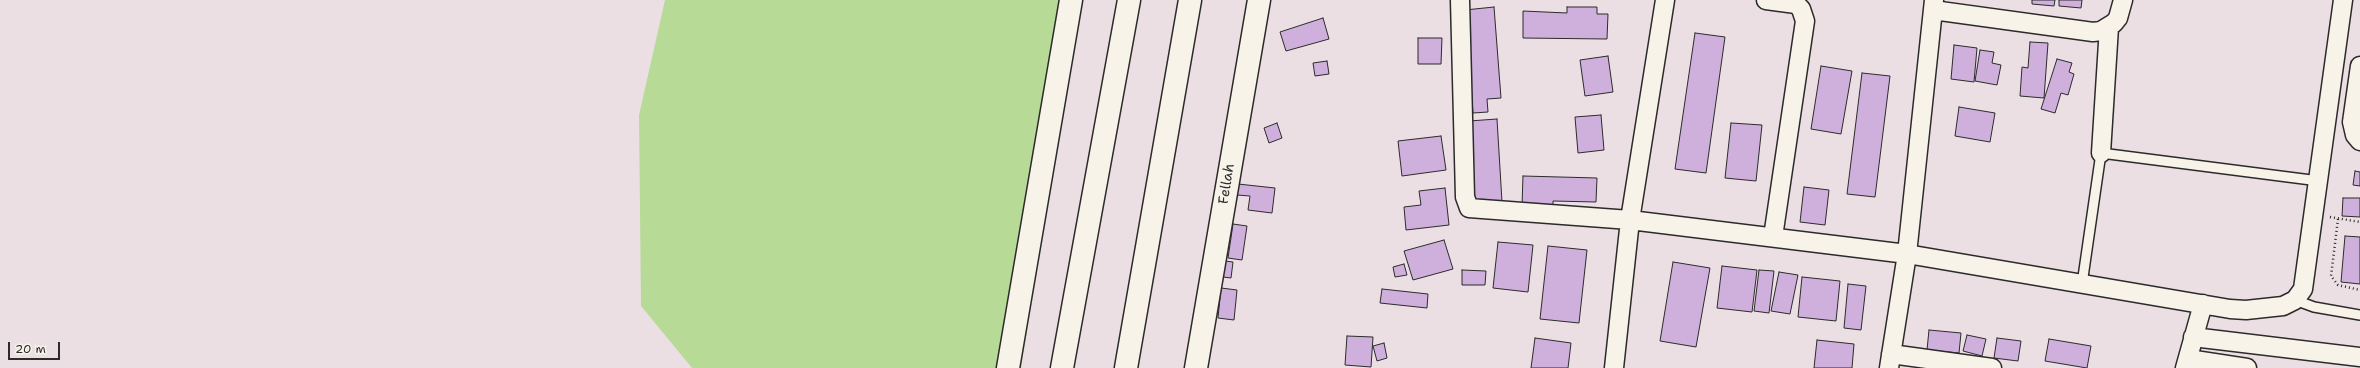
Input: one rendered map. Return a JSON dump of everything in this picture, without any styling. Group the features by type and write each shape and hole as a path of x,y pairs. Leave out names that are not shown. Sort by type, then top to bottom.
{"main road":[{"path":"1008,368 1071,0"},
{"path":"1062,368 1129,0"},
{"path":"1126,368 1190,0"},
{"name":"Fellah","path":"1196,368 1259,0"}],"street":[{"path":"1460,0 1464,197 1468,208 1518,213 1630,220 1907,254 2246,310 2282,306 2295,300 2303,289 2343,0"},
{"path":"1614,368 1630,220 1665,0"},
{"path":"1766,0 1796,4 1801,9 1805,20 1773,238"},
{"path":"1992,368 1890,361 1907,254 1933,5 2093,32 2109,27 2118,18 2123,0"},
{"path":"2101,152 2109,27"},
{"path":"2360,66 2352,122 2355,135 2360,141"},
{"path":"2203,304 2187,364 2247,368"},
{"path":"2193,337 2360,357"}],"lane":[{"path":"2082,284 2101,152 2319,180"},
{"path":"2295,300 2314,308 2360,315"}],"path":[{"path":"2360,222 2338,218 2331,271 2332,280 2338,285 2360,290"}],"green space":[{"path":"665,0 1080,0 1021,368 692,368 641,306 639,115"}],"building":[{"path":"2032,0 2055,0 2054,6 2032,4"},
{"path":"2059,0 2082,0 2081,8 2059,6"},
{"path":"1494,7 1501,98 1487,99 1488,112 1473,113 1465,10"},
{"path":"1567,7 1597,7 1597,14 1608,14 1607,39 1523,38 1523,11 1567,13"},
{"path":"1323,18 1329,39 1286,51 1280,32"},
{"path":"1695,33 1725,37 1706,173 1675,169"},
{"path":"1418,38 1442,38 1441,64 1418,64"},
{"path":"2030,42 2048,43 2044,98 2020,96 2022,67 2028,68"},
{"path":"1954,45 1977,48 1974,82 1951,79"},
{"path":"1980,50 1994,52 1992,63 2001,65 1997,85 1975,81"},
{"path":"1608,56 1613,92 1585,96 1580,60"},
{"path":"2057,59 2072,63 2069,72 2074,74 2068,95 2061,93 2055,113 2041,109"},
{"path":"1327,61 1329,74 1315,76 1313,63"},
{"path":"1821,66 1852,71 1841,134 1811,129"},
{"path":"1862,73 1890,76 1875,197 1847,194"},
{"path":"1959,107 1995,113 1990,142 1955,136"},
{"path":"1601,115 1604,150 1578,153 1575,117"},
{"path":"1497,119 1502,202 1474,204 1469,121"},
{"path":"1277,123 1282,138 1269,143 1264,128"},
{"path":"1731,123 1762,125 1756,181 1725,178"},
{"path":"1441,136 1446,170 1402,176 1398,141"},
{"path":"2355,171 2360,172 2360,186 2353,185"},
{"path":"1523,176 1597,178 1596,202 1553,201 1553,206 1522,206"},
{"path":"1238,184 1275,188 1272,213 1248,210 1250,196 1237,195"},
{"path":"1804,187 1829,190 1825,225 1800,222"},
{"path":"1445,188 1449,225 1406,230 1404,207 1421,205 1419,191"},
{"path":"2343,198 2360,198 2360,217 2342,216"},
{"path":"1233,224 1247,226 1242,260 1228,258"},
{"path":"2345,236 2360,237 2360,284 2341,282"},
{"path":"1444,240 1453,269 1413,280 1404,251"},
{"path":"1498,242 1533,245 1528,292 1493,288"},
{"path":"1548,246 1587,250 1579,323 1540,319"},
{"path":"1225,261 1233,262 1231,278 1223,277"},
{"path":"1673,262 1710,268 1696,347 1660,341"},
{"path":"1404,264 1407,275 1395,277 1393,267"},
{"path":"1722,266 1757,270 1752,312 1717,308"},
{"path":"1462,270 1486,271 1485,285 1462,285"},
{"path":"1759,270 1774,271 1769,313 1754,311"},
{"path":"1779,272 1798,275 1790,314 1771,311"},
{"path":"1802,277 1840,281 1836,321 1798,317"},
{"path":"1848,284 1866,286 1861,330 1844,328"},
{"path":"1221,288 1237,290 1234,320 1218,318"},
{"path":"1382,289 1428,294 1427,308 1380,303"},
{"path":"1929,330 1961,333 1959,353 1927,350"},
{"path":"1967,335 1986,339 1982,356 1963,351"},
{"path":"1347,336 1373,337 1371,367 1345,365"},
{"path":"1535,338 1571,343 1568,368 1531,368"},
{"path":"1997,338 2021,341 2018,361 1994,358"},
{"path":"2049,339 2091,346 2087,368 2045,361"},
{"path":"1817,340 1854,344 1852,368 1814,368"},
{"path":"1384,343 1387,358 1377,361 1373,346"}]}
